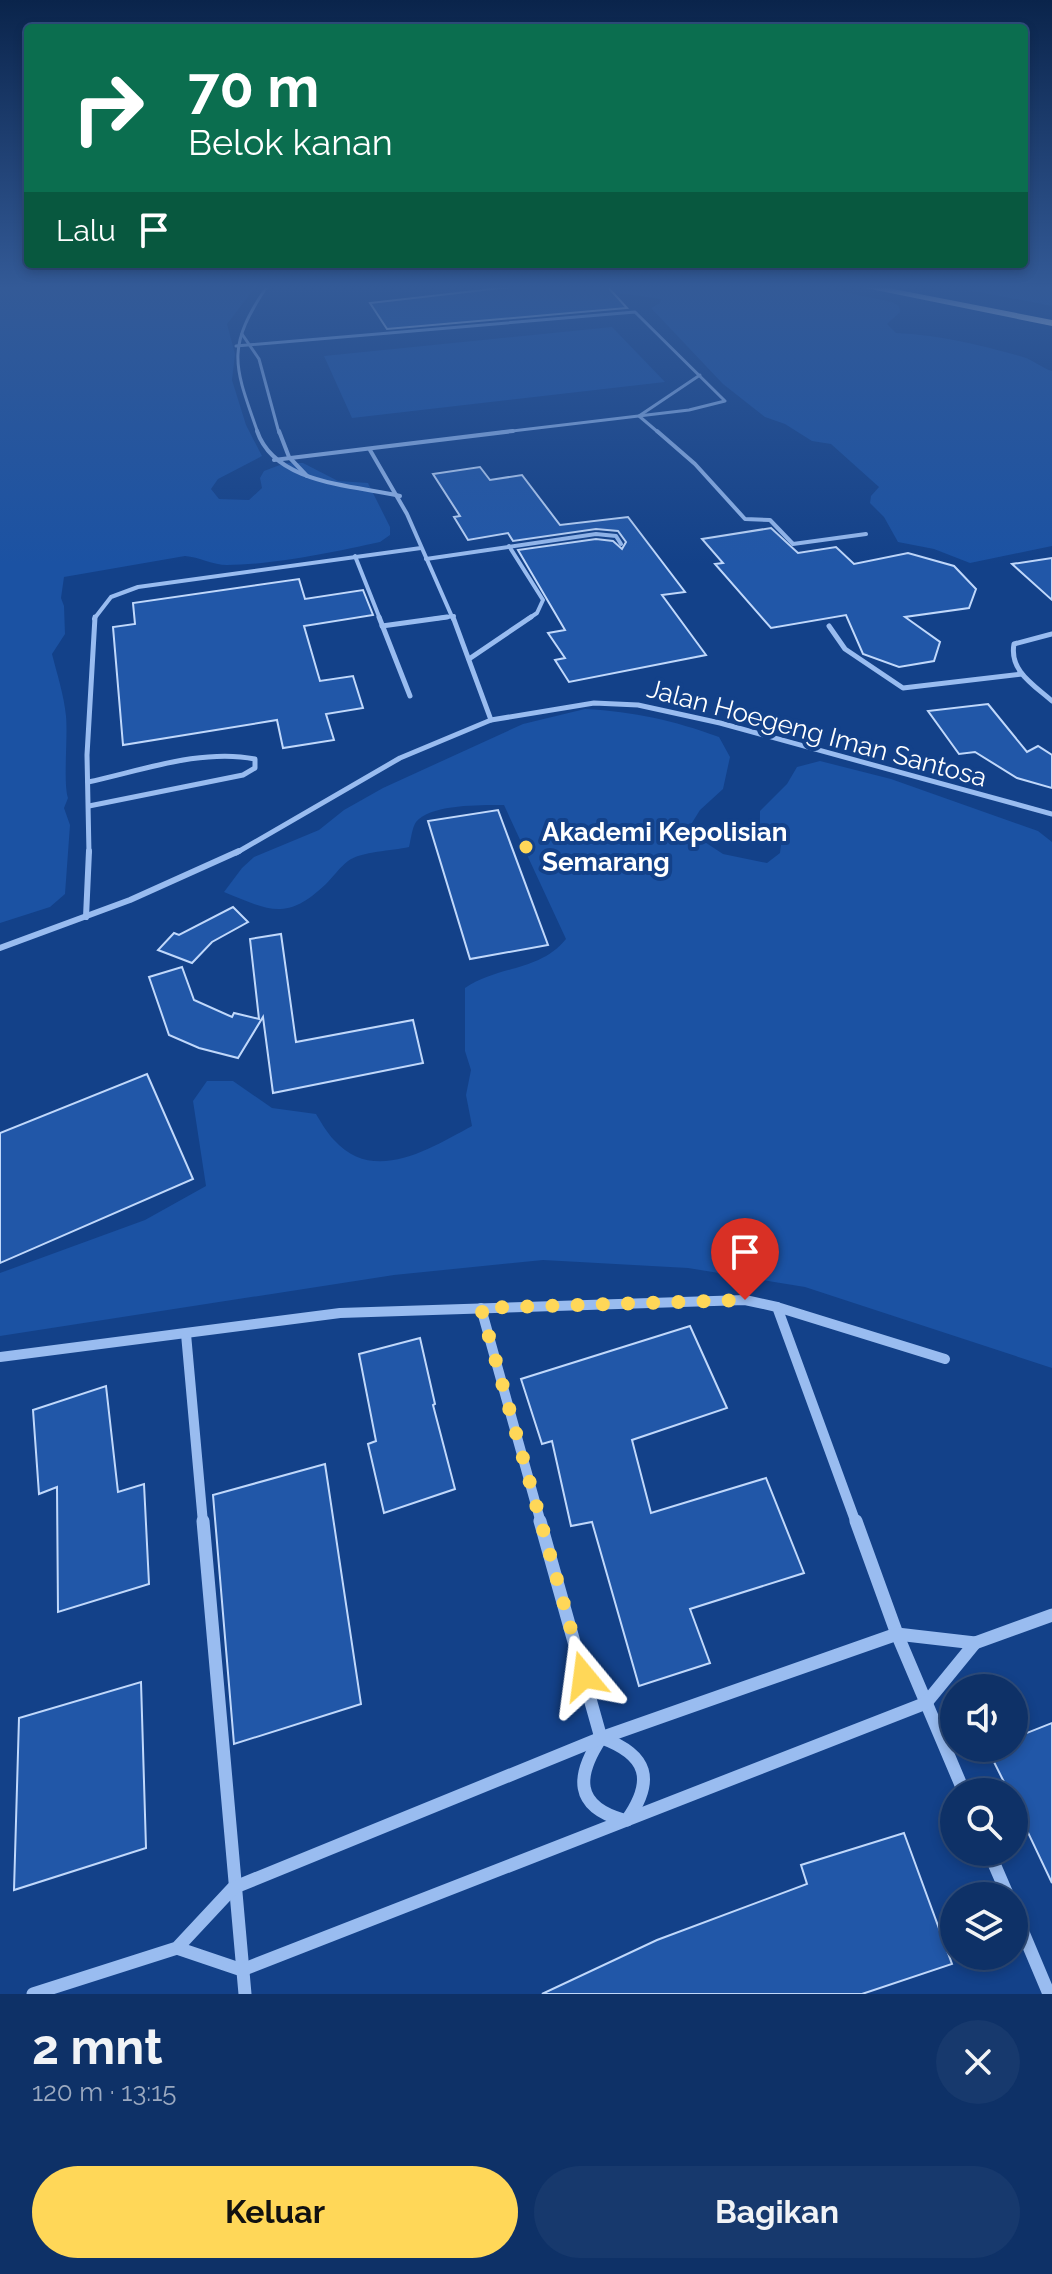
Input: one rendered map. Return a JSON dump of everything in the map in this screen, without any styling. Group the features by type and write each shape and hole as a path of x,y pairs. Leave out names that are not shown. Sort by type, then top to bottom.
{"street":[{"path":"0,1357 340,1313 745,1300 945,1359"},
{"path":"777,1307 897,1634 958,1778"},
{"path":"481,1308 601,1738 584,1765 581,1782 586,1798 604,1815 626,1821"},
{"path":"186,1334 233,1888 245,1994"},
{"path":"33,1994 177,1948 233,1888 601,1738 897,1634 975,1643 1052,1615"},
{"path":"177,1948 242,1970 926,1703 975,1643"},
{"path":"601,1738 630,1748 640,1761 645,1777 643,1795 626,1821"},
{"path":"1028,1944 1049,1994"}],"lane":[{"path":"241,378 262,446 274,460 292,472 400,496"},
{"path":"264,378 289,457 307,476"},
{"path":"639,416 695,378"},
{"path":"274,460 689,410 724,402 703,378"},
{"path":"639,416 695,464 745,519 772,521 793,544 866,534"},
{"path":"370,450 400,496 454,616 491,720"},
{"path":"426,559 609,533 616,536 621,544"},
{"path":"469,659 537,613 543,600 509,546"},
{"path":"86,917 93,622 99,605 117,593 159,583 421,548"},
{"path":"355,556 410,696"},
{"path":"382,626 454,616"},
{"path":"829,626 845,649 903,688 1022,674"},
{"path":"1052,634 1014,644 1013,661 1022,674 1052,701"},
{"name":"Jalan Hoegeng Iman Santosa","path":"0,948 221,862 400,758 491,720 594,703 638,705 720,723 1013,806 1052,814"},
{"path":"88,782 222,757 246,755 255,759 255,768 243,775 89,806"}],"shaded area":[{"path":"0,378 232,378 246,425 262,456 218,479 211,489 219,499 249,500 262,488 260,478 264,471 285,463 303,463 338,481 368,483 390,527 390,535 380,542 283,560 227,565 185,556 64,577 61,598 65,634 52,654 66,716 68,798 64,808 70,825 65,894 50,907 0,923"},
{"path":"334,378 661,378 665,382 352,418"},
{"path":"717,378 1052,378 1052,546 970,563 934,549 898,542 884,517 870,503 871,496 879,487 831,444 812,441 785,424 765,417"},
{"path":"585,709 654,718 719,737 730,757 723,789 700,810 690,826 691,833 723,854 767,863 780,853 781,845 760,825 760,811 787,784 797,767 820,761 891,779 1038,831 1052,842 1052,1368 805,1287 688,1268 543,1260 394,1275 0,1336 0,1273 145,1220 206,1186 193,1101 207,1081 233,1081 272,1108 316,1114 334,1140 350,1153 367,1160 403,1158 439,1144 472,1126 466,1095 471,1070 465,1051 465,988 491,975 544,957 566,939 504,805 457,807 423,816 415,824 409,847 354,858 312,896 288,908 253,904 224,892 254,857 319,830 344,810 383,788 523,724"}],"building":[{"path":"480,467 490,480 522,475 560,525 628,517 685,592 662,595 706,655 569,682 555,660 565,658 548,633 565,630 518,550 596,539 613,541 622,549 626,542 618,531 596,529 513,541 508,533 468,540 454,517 460,516 433,474"},
{"path":"771,528 798,553 836,547 854,564 908,553 954,566 976,589 969,608 905,617 940,642 934,661 899,667 863,654 846,615 771,628 715,564 723,563 702,539"},
{"path":"1052,558 1052,600 1012,564"},
{"path":"299,579 305,599 363,590 373,615 304,626 320,681 353,676 363,708 326,714 334,740 283,748 277,720 123,745 113,627 135,624 133,603"},
{"path":"988,704 1027,752 1038,746 1052,755 1052,788 1017,778 975,752 959,754 928,711"},
{"path":"498,810 548,945 470,959 428,821"},
{"path":"233,907 248,922 212,942 192,963 158,950 174,933 179,935"},
{"path":"281,934 296,1042 413,1020 423,1063 273,1093 263,1017 238,1058 199,1048 169,1035 149,977 182,967 194,1000 232,1017 234,1013 259,1019 250,939"},
{"path":"147,1074 193,1179 0,1263 0,1133"},
{"path":"690,1326 727,1408 632,1440 651,1513 766,1478 804,1573 690,1609 710,1663 639,1686 592,1522 571,1526 552,1441 542,1444 521,1379"},
{"path":"420,1338 433,1405 455,1489 384,1513 368,1444 376,1441 359,1354"},
{"path":"106,1386 118,1492 144,1484 149,1584 58,1612 57,1487 39,1494 33,1410"},
{"path":"325,1464 361,1704 234,1744 213,1495"},
{"path":"141,1682 146,1848 14,1890 19,1718"},
{"path":"1052,1723 1052,1883 1028,1832 1028,1778 1002,1778 994,1762 1028,1762 1028,1732"},
{"path":"904,1833 940,1931 940,1968 862,1994 542,1994 657,1940 807,1884 801,1865"}],"place":[{"name":"Akademi Kepolisian Semarang","path":"526,847"}],"route":[{"path":"584,1676 481,1308 745,1300"}]}
